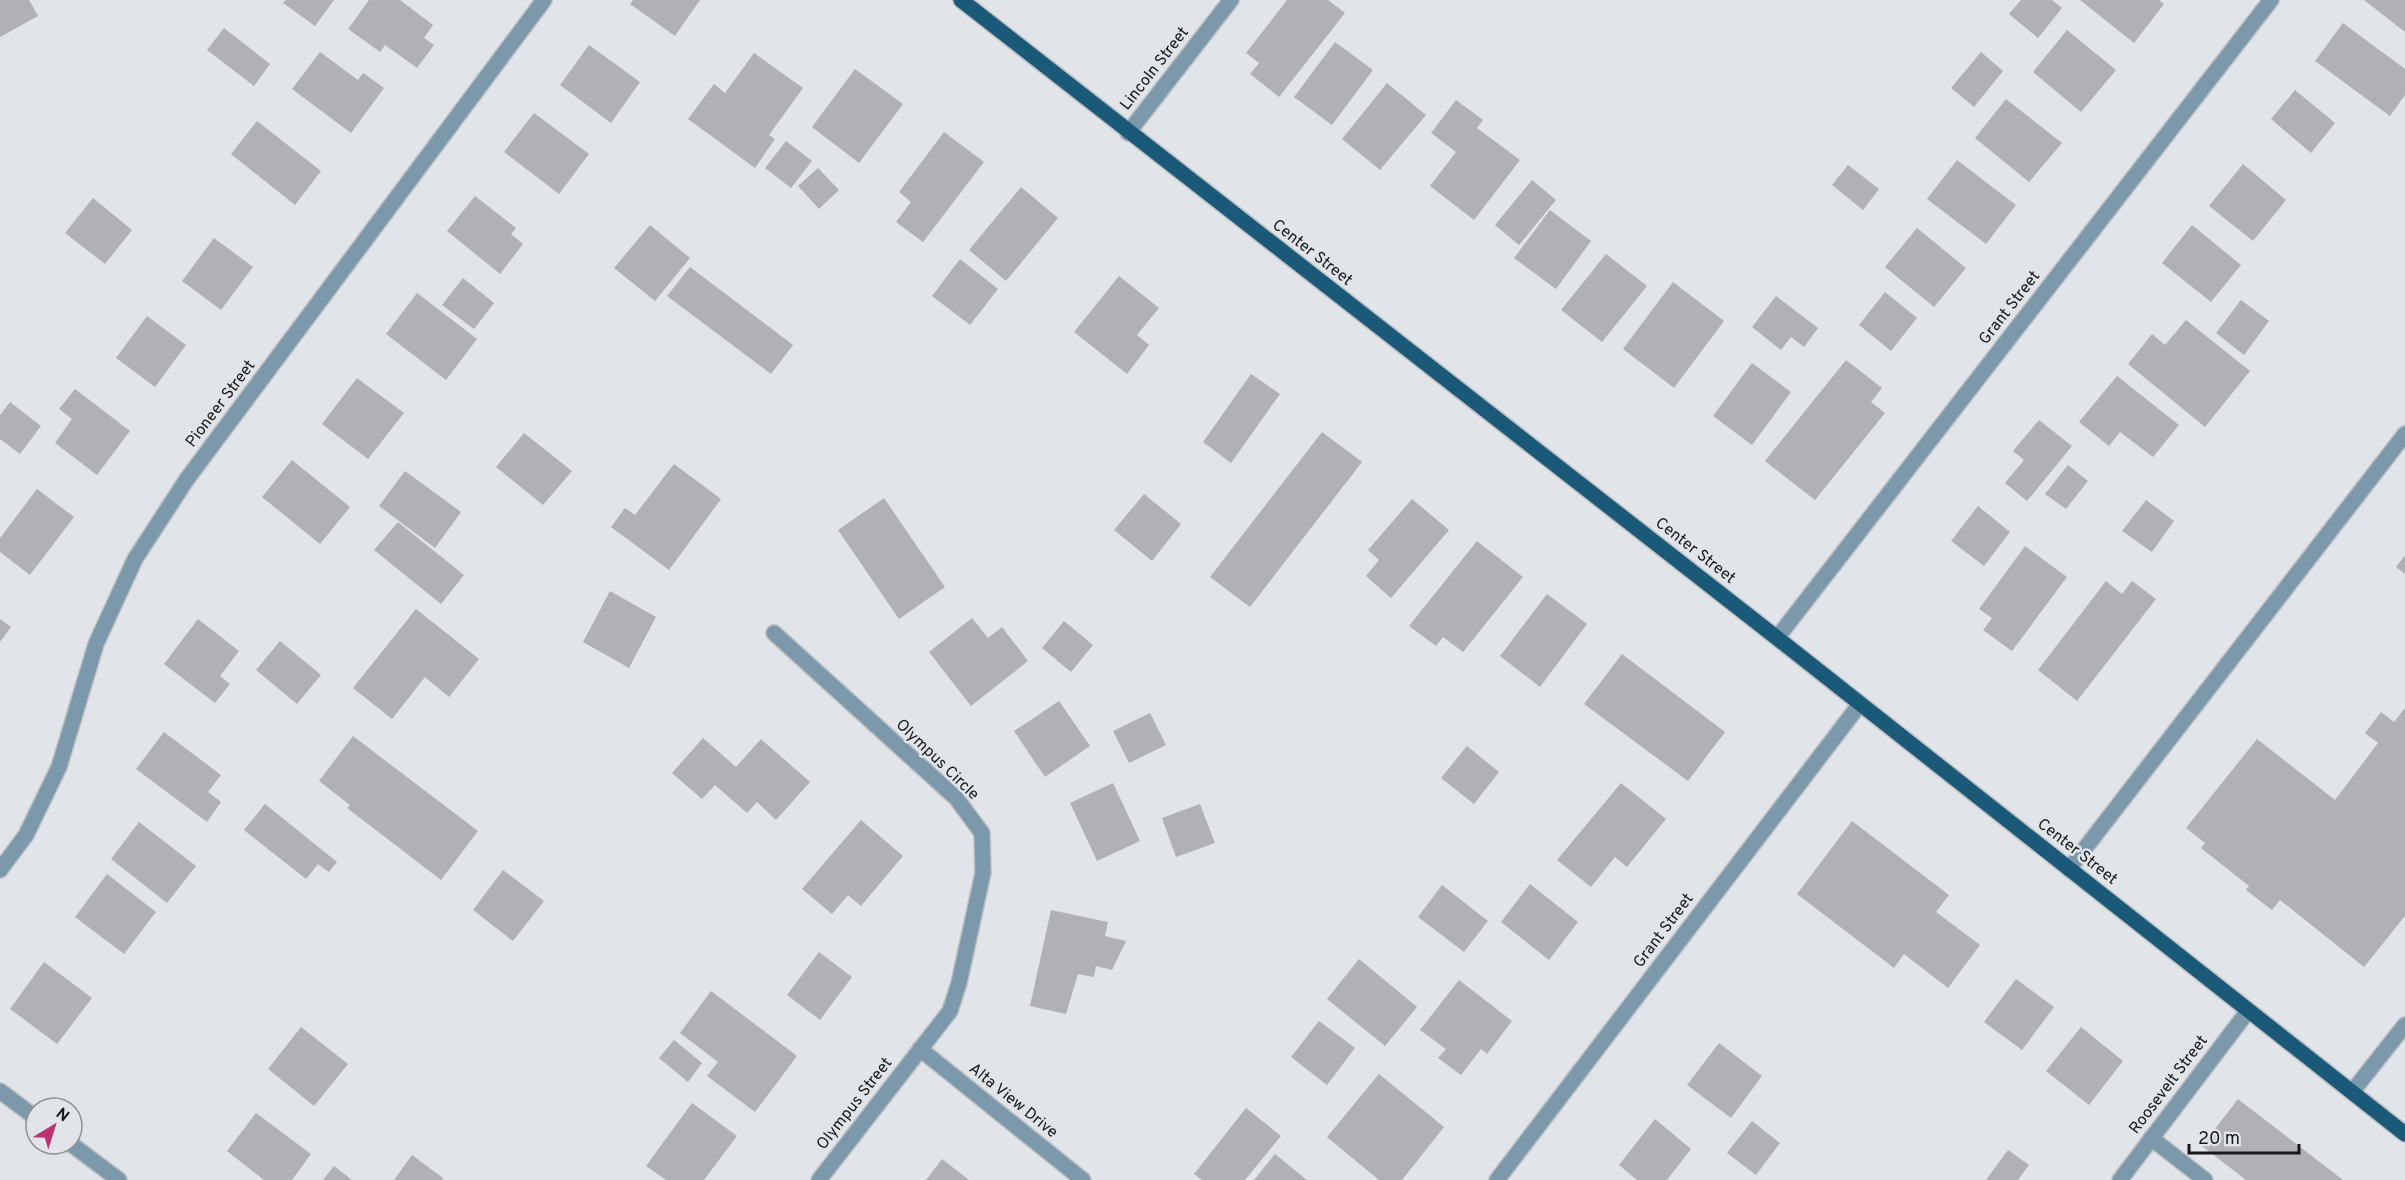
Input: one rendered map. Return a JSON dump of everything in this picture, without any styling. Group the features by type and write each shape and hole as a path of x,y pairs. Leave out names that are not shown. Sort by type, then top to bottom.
{"main road":[{"name":"Center Street","path":"961,0 1128,133 1777,638 2405,1134"}],"street":[{"name":"Pioneer Street","path":"0,870 26,835 59,767 96,644 135,559 187,479 544,0"},
{"name":"Lincoln Street","path":"1128,133 1231,0"},
{"name":"Grant Street","path":"1777,638 2271,0"},
{"path":"2069,868 2405,434"},
{"name":"Olympus Circle","path":"774,633 956,798 982,833 983,873 959,983 950,1011 920,1050"},
{"name":"Grant Street","path":"1497,1180 1860,704"},
{"name":"Roosevelt Street","path":"2120,1180 2248,1011"},
{"path":"2352,1092 2405,1024"},
{"name":"Olympus Street","path":"819,1180 920,1050"},
{"name":"Alta View Drive","path":"920,1050 1083,1180"},
{"path":"0,1092 24,1109"},
{"path":"2151,1138 2205,1180"},
{"path":"84,1154 120,1180"}],"building":[{"path":"0,0 29,0 38,16 0,37"},
{"path":"286,0 334,0 315,26 283,3"},
{"path":"369,0 400,0 433,25 424,38 434,45 417,68 385,45 380,52 348,29"},
{"path":"633,0 700,0 675,36 630,4"},
{"path":"1287,0 1328,0 1345,13 1279,97 1250,74 1259,63 1246,53"},
{"path":"2021,0 2052,0 2062,8 2038,38 2009,14"},
{"path":"2080,0 2159,0 2164,4 2134,43"},
{"path":"2364,0 2405,0 2405,32"},
{"path":"2343,23 2405,69 2405,95 2390,116 2315,61"},
{"path":"224,28 270,64 254,86 207,50"},
{"path":"2067,30 2116,70 2081,112 2033,72"},
{"path":"1335,42 1373,70 1332,125 1294,97"},
{"path":"589,45 640,82 611,123 560,85"},
{"path":"320,52 358,80 363,73 384,88 351,133 292,89"},
{"path":"1981,52 2003,71 1974,107 1951,88"},
{"path":"754,53 803,88 769,135 775,139 755,168 688,119 714,84 725,93"},
{"path":"855,69 903,104 859,163 812,127"},
{"path":"1387,83 1426,115 1380,170 1342,139"},
{"path":"2295,90 2335,123 2311,153 2271,119"},
{"path":"2006,99 2062,143 2029,182 1975,138"},
{"path":"1456,100 1483,120 1477,128 1520,160 1474,220 1430,186 1456,152 1431,133"},
{"path":"534,113 589,154 559,194 504,152"},
{"path":"257,121 321,171 295,205 231,154"},
{"path":"944,132 984,162 923,242 896,222 911,202 899,192"},
{"path":"786,141 812,161 791,188 765,168"},
{"path":"1957,160 2016,205 1986,244 1927,199"},
{"path":"2243,164 2286,200 2253,241 2209,206"},
{"path":"1848,165 1879,189 1863,210 1832,185"},
{"path":"818,168 839,190 819,209 798,186"},
{"path":"1532,180 1556,200 1519,245 1495,225"},
{"path":"1021,187 1058,218 1006,281 969,250"},
{"path":"475,196 516,228 511,234 523,244 500,274 447,231"},
{"path":"93,198 132,230 105,264 65,233"},
{"path":"1550,210 1591,241 1556,289 1514,258"},
{"path":"650,225 690,258 655,301 614,268"},
{"path":"2192,225 2241,265 2211,302 2162,263"},
{"path":"1917,228 1966,268 1934,307 1885,267"},
{"path":"214,238 253,267 221,310 182,281"},
{"path":"1606,254 1647,286 1602,342 1561,310"},
{"path":"960,259 998,289 970,325 932,296"},
{"path":"690,267 793,345 771,374 667,296"},
{"path":"1119,276 1159,308 1137,335 1149,345 1127,374 1074,332"},
{"path":"463,278 494,303 474,329 442,305"},
{"path":"1673,282 1724,321 1674,388 1623,349"},
{"path":"1885,292 1917,318 1891,351 1859,325"},
{"path":"417,293 477,339 446,380 386,334"},
{"path":"1776,296 1818,328 1804,347 1791,337 1781,350 1752,327"},
{"path":"2241,300 2269,321 2244,355 2216,333"},
{"path":"147,316 186,345 155,387 116,358"},
{"path":"2186,320 2250,371 2205,427 2128,364 2152,334 2165,345"},
{"path":"1846,360 1882,388 1871,402 1885,413 1815,500 1765,461"},
{"path":"1752,363 1791,392 1752,445 1713,416"},
{"path":"1251,374 1280,394 1231,463 1203,442"},
{"path":"2117,376 2179,425 2153,457 2120,432 2109,446 2079,422"},
{"path":"357,378 404,413 368,459 322,424"},
{"path":"75,389 130,431 97,475 55,443 72,419 59,409"},
{"path":"10,402 41,426 20,454 0,439 0,415"},
{"path":"2039,420 2072,446 2027,501 2005,483 2024,460 2013,451"},
{"path":"1322,432 1362,462 1250,607 1210,577"},
{"path":"524,433 572,471 543,505 496,467"},
{"path":"292,460 350,507 320,544 262,497"},
{"path":"674,464 721,499 669,570 611,527 625,508 635,515"},
{"path":"2068,465 2088,481 2066,509 2045,494"},
{"path":"405,471 461,512 435,548 379,506"},
{"path":"37,489 74,517 30,575 0,552 0,538"},
{"path":"1144,494 1181,524 1152,561 1114,530"},
{"path":"884,498 945,587 899,619 838,530"},
{"path":"1412,499 1449,530 1391,598 1366,576 1379,560 1368,550"},
{"path":"2146,500 2174,521 2152,552 2122,531"},
{"path":"1978,506 2010,532 1984,566 1951,541"},
{"path":"398,522 464,575 441,604 374,550"},
{"path":"1477,541 1523,577 1463,652 1443,637 1436,646 1409,626"},
{"path":"2025,546 2067,577 2012,651 1983,630 1992,618 1979,609"},
{"path":"2405,555 2405,574 2396,567"},
{"path":"2106,581 2122,594 2132,581 2156,599 2077,701 2038,670"},
{"path":"610,591 656,617 629,668 583,642"},
{"path":"1547,594 1587,624 1540,687 1500,656"},
{"path":"416,609 479,659 449,697 425,677 392,719 353,688"},
{"path":"972,618 988,638 1002,627 1028,661 971,706 929,652"},
{"path":"0,619 11,627 0,642"},
{"path":"198,619 239,651 220,676 230,684 215,703 164,664"},
{"path":"1064,621 1093,645 1071,672 1042,648"},
{"path":"280,641 321,675 297,704 256,670"},
{"path":"1622,654 1725,732 1688,781 1584,704"},
{"path":"1059,701 1090,746 1045,777 1014,731"},
{"path":"2405,708 2405,916 2364,967 2280,900 2272,910 2246,890 2249,886 2201,848 2205,843 2186,828 2257,739 2335,800 2378,743 2365,733 2381,712 2394,722"},
{"path":"1150,713 1166,745 1129,763 1113,731"},
{"path":"164,732 221,775 208,792 221,802 207,822 136,769"},
{"path":"353,736 478,831 441,880 347,808 350,805 319,781"},
{"path":"703,738 736,767 761,739 810,782 776,820 757,802 747,813 715,785 702,799 672,773"},
{"path":"1467,746 1499,772 1474,804 1441,778"},
{"path":"1113,783 1140,841 1097,861 1070,803"},
{"path":"1621,783 1666,819 1627,867 1615,857 1591,887 1557,860"},
{"path":"265,804 337,862 329,872 318,864 306,879 244,830"},
{"path":"1200,804 1215,843 1176,857 1162,818"},
{"path":"861,820 903,856 861,906 848,895 832,914 802,889"},
{"path":"1852,821 1949,895 1936,912 1980,945 1948,988 1904,954 1894,968 1797,894"},
{"path":"139,822 196,866 167,903 111,859"},
{"path":"503,870 544,901 513,941 473,910"},
{"path":"107,874 156,912 124,954 75,917"},
{"path":"1530,884 1578,922 1549,960 1501,922"},
{"path":"1442,885 1488,921 1464,952 1418,917"},
{"path":"1051,910 1108,922 1105,936 1126,941 1112,970 1096,966 1094,977 1078,974 1066,1014 1030,1006"},
{"path":"819,952 852,977 820,1020 787,995"},
{"path":"1359,959 1417,1007 1385,1046 1327,999"},
{"path":"44,962 92,998 57,1044 10,1009"},
{"path":"2016,979 2054,1007 2022,1050 1984,1022"},
{"path":"1459,980 1512,1021 1487,1054 1481,1049 1461,1075 1438,1058 1446,1049 1420,1030"},
{"path":"711,991 797,1056 755,1112 707,1076 718,1062 680,1033"},
{"path":"1319,1021 1355,1048 1327,1085 1291,1057"},
{"path":"301,1027 348,1064 314,1106 268,1069"},
{"path":"2081,1027 2123,1061 2089,1105 2046,1071"},
{"path":"674,1040 702,1063 688,1082 659,1058"},
{"path":"1719,1043 1762,1076 1731,1118 1687,1085"},
{"path":"1379,1074 1444,1127 1402,1180 1379,1180 1327,1137"},
{"path":"2238,1099 2343,1180 2246,1180 2202,1146"},
{"path":"692,1103 737,1136 704,1180 666,1180 646,1166"},
{"path":"1246,1108 1281,1136 1245,1180 1202,1180 1194,1174"},
{"path":"256,1113 311,1154 292,1180 264,1180 227,1151"},
{"path":"1655,1119 1691,1149 1667,1180 1637,1180 1619,1165"},
{"path":"1752,1121 1780,1143 1756,1175 1727,1153"},
{"path":"2008,1150 2029,1165 2018,1180 1986,1180"},
{"path":"1275,1154 1307,1180 1254,1180"},
{"path":"412,1155 443,1178 442,1180 394,1180"},
{"path":"942,1159 969,1180 926,1180"},
{"path":"334,1166 352,1180 323,1180"}]}
